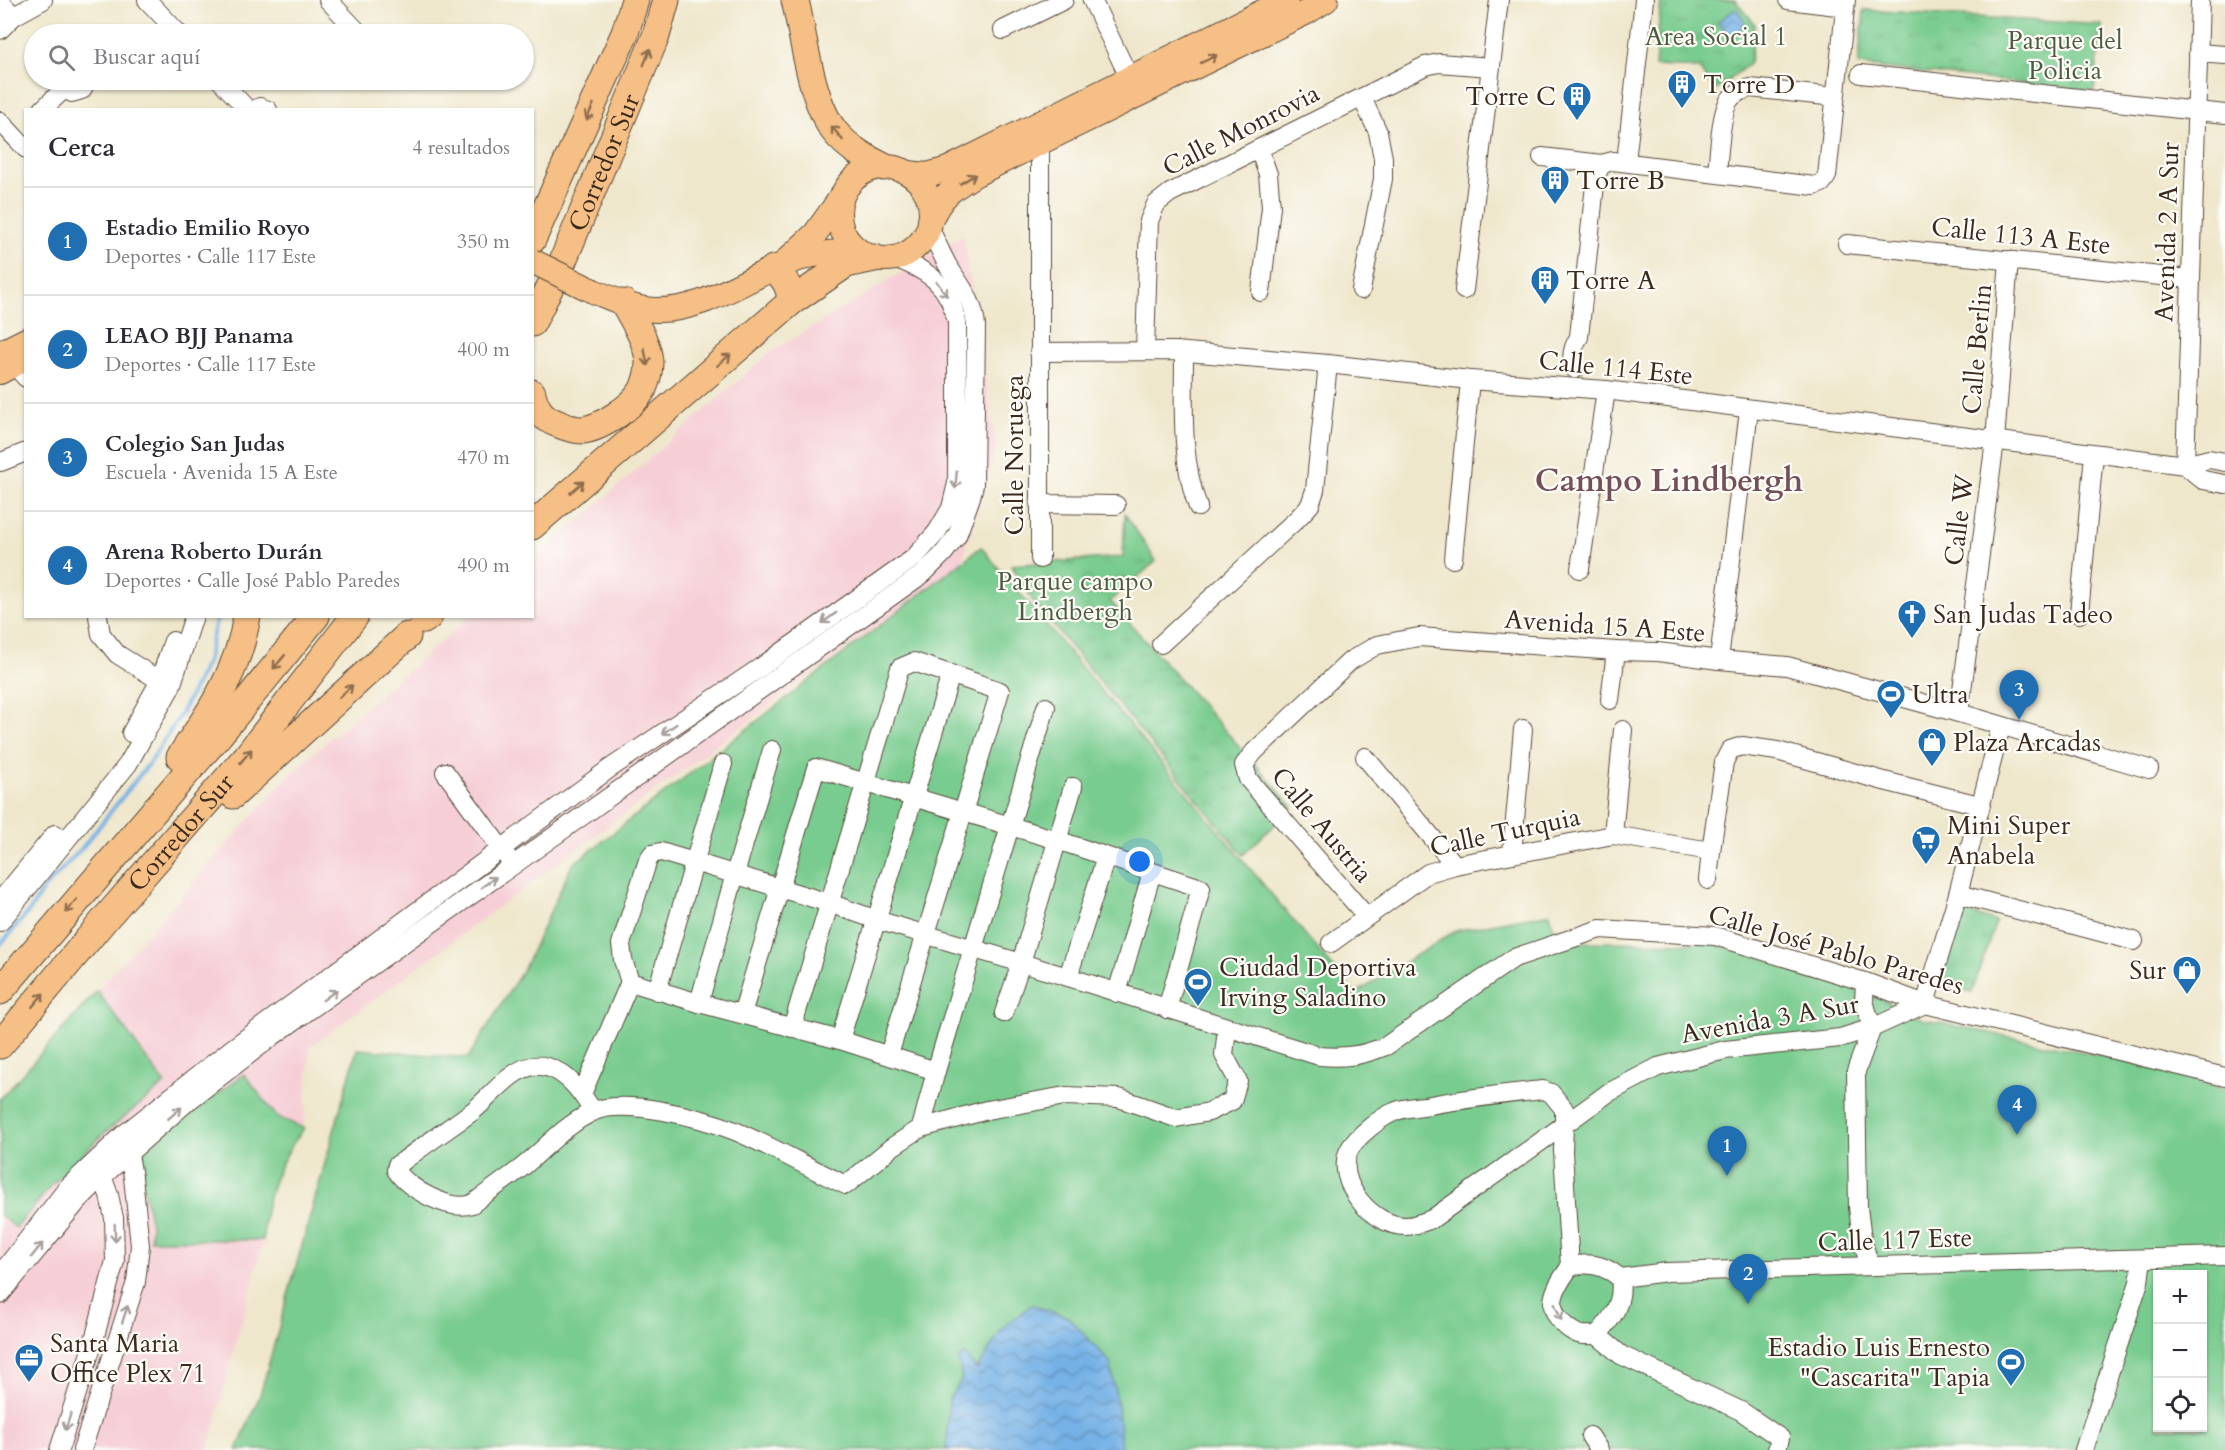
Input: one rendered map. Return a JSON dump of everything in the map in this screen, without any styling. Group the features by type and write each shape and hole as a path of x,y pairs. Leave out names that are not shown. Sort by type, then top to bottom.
{"highway":[{"name":"Corredor Sur","path":"534,236 625,33 635,0"},
{"name":"Corredor Sur","path":"534,319 562,263 656,36 666,0"},
{"path":"795,0 817,96 823,112 835,132 852,149 896,170"},
{"path":"534,524 791,302 846,264 876,256"},
{"path":"778,266 779,273 788,286 791,302"},
{"path":"534,399 538,411 544,417 571,429 585,430 609,421 629,404 642,390 649,362 642,340 624,303"},
{"path":"99,873 214,707 240,652 247,618"},
{"name":"Corredor Sur","path":"0,991 314,618"},
{"name":"Corredor Sur","path":"0,1045 105,919 247,756 353,618"},
{"path":"105,919 275,756 420,624"}],"main road":[{"path":"534,262 593,291 624,303 656,310 701,302 778,266 821,253 876,256 912,250 925,236 938,202 957,186 976,174 1040,143 1071,118 1130,79 1286,0"},
{"path":"778,266 815,234 853,179 862,173 896,170 927,175 937,173 999,144 1071,118 1122,103 1307,12 1326,0"},
{"path":"1130,79 1157,85"},
{"path":"1122,103 1128,91 1130,79"},
{"path":"896,170 919,182 927,194 930,207 929,224"},
{"path":"841,198 838,210 842,228 851,244 876,256"},
{"path":"13,365 24,344"}],"street":[{"path":"147,0 170,24"},
{"path":"328,0 351,24"},
{"path":"1003,30 1064,0"},
{"path":"1092,0 1130,79"},
{"path":"1464,290 1499,0"},
{"path":"1626,162 1644,0"},
{"path":"1542,157 1602,164 1613,161 1626,162 1814,186 1822,183 1827,176 1846,4 1788,0"},
{"name":"Avenida 2 A Sur","path":"2185,465 2200,0"},
{"path":"0,3 11,8 39,1"},
{"path":"0,30 11,8"},
{"path":"2198,53 2225,55"},
{"name":"Calle Monrovia","path":"1145,351 1149,221 1156,204 1170,193 1425,66 1439,63 1490,67"},
{"path":"1861,74 2225,114"},
{"path":"1717,173 1725,110 1729,100 1737,92 1750,88 1835,97"},
{"path":"44,108 57,90"},
{"path":"230,90 248,108"},
{"path":"1361,290 1383,179 1383,158 1378,132 1362,98"},
{"path":"0,121 22,136"},
{"path":"999,144 1030,136 1039,138 1040,143"},
{"name":"Calle Noruega","path":"1040,143 1040,559"},
{"path":"1259,149 1268,174 1271,207 1261,292"},
{"path":"1574,378 1581,362 1583,346 1579,337 1596,175 1602,164"},
{"path":"0,1275 68,1187 130,1152 187,1102 273,1036 924,573 943,554 957,536 974,485 976,326 967,293 938,248 929,224"},
{"name":"Calle 113 A Este","path":"1847,244 2190,279"},
{"path":"0,1295 78,1201 124,1134 230,1050 620,762 914,558 937,532 951,508 957,483 957,322 950,298 936,280 917,266 876,256"},
{"name":"Calle Berlin","path":"1995,441 2009,260"},
{"name":"Calle 114 Este","path":"1039,352 1184,352 1328,364 1470,380 1574,378 1606,390 1749,410 2185,465 2209,459 2225,462"},
{"path":"1184,352 1186,454 1190,485 1198,507"},
{"path":"1161,644 1310,505 1315,490 1328,364"},
{"path":"1453,559 1470,380"},
{"path":"1580,569 1606,390"},
{"path":"1719,660 1749,410"},
{"name":"Calle W","path":"1959,713 1995,441"},
{"path":"1,462 24,453"},
{"path":"2079,614 2094,454"},
{"name":"Calle 114 Este","path":"2185,465 2203,480 2225,484"},
{"path":"1039,504 1116,505"},
{"path":"98,618 101,634 117,654 165,685"},
{"path":"0,901 117,759 165,685 182,618"},
{"path":"0,922 128,764 193,618"},
{"name":"Avenida 15 A Este","path":"1244,765 1254,752 1350,661 1377,645 1419,637 1658,652 1787,666 1959,713 2149,769"},
{"path":"1610,700 1616,651"},
{"path":"792,1028 900,668 914,662 1000,691 889,1055"},
{"path":"840,1040 951,674"},
{"path":"921,1128 936,1071 1046,707"},
{"path":"1925,1004 1958,894 2001,726"},
{"path":"1512,854 1523,729"},
{"path":"1613,835 1623,730"},
{"path":"1708,880 1710,851 1724,762 1730,750 1742,746 1777,751 1884,782 1979,806"},
{"path":"699,1003 772,750"},
{"path":"1365,757 1455,864"},
{"path":"620,762 632,779"},
{"path":"657,991 723,764"},
{"name":"Calle Austria","path":"1244,765 1248,779 1366,916"},
{"path":"742,1014 816,768 1057,840 1201,888 1167,1009"},
{"path":"445,772 513,865"},
{"path":"1004,1013 1021,963 1072,787"},
{"name":"Calle Turquia","path":"1331,943 1428,873 1455,864 1613,835 1710,851"},
{"name":"Calle José Pablo Paredes","path":"630,982 622,960 621,944 648,860 652,854 661,852 1319,1056 1342,1058 1365,1055 1386,1046 1514,958 1600,929 1715,936 1865,982 1925,1004 2225,1077"},
{"path":"1068,977 1106,857"},
{"path":"1117,993 1152,872"},
{"path":"1958,894 2134,941"},
{"path":"582,1094 630,982 699,1003 840,1040 936,1071"},
{"path":"1865,982 1864,1001 1872,1028 1856,1071 1858,1207 1862,1240 1870,1266"},
{"name":"Avenida 3 A Sur","path":"1564,1125 1608,1093 1658,1067 1725,1050 1840,1038 1872,1028 1925,1004"},
{"path":"593,1112 582,1094 568,1078 557,1071 529,1066 512,1076 473,1110 402,1162 396,1170 401,1178 431,1197 446,1204 464,1207 472,1204 522,1167 554,1137 593,1112 613,1107 660,1110 734,1131 846,1185 892,1147 921,1128 987,1110 1065,1096 1119,1098 1176,1118 1209,1112 1232,1101 1238,1081 1224,1055 1227,1028"},
{"path":"1564,1125 1432,1219 1406,1226 1385,1223 1367,1210 1354,1194 1346,1170 1349,1150 1366,1130 1395,1111 1464,1099 1543,1090 1551,1093 1564,1109 1564,1125 1563,1151 1570,1267 1556,1289 1553,1306 1558,1317 1568,1328 1580,1335 1597,1335 1620,1355 1741,1411 1780,1438 1778,1450"},
{"path":"82,1450 136,1282 140,1246 130,1152 124,1134"},
{"path":"59,1450 94,1340 115,1261 114,1218 99,1168"},
{"name":"Calle 117 Este","path":"1620,1278 1667,1272 2225,1256"},
{"path":"2084,1450 2139,1282 2142,1259"},
{"path":"1570,1267 1582,1263 1597,1265 1611,1270 1620,1278 1622,1291 1620,1304 1611,1320 1597,1335"}],"shaded area":[{"path":"963,235 996,447 961,564 310,1047 304,1128 280,1163 264,1212 263,1240 208,1450 0,1450 0,1099 292,772 468,618 534,618 534,560 770,353"}],"green space":[{"name":"Area Social 1","path":"1661,0 1735,0 1755,24 1750,63 1716,90 1698,68 1655,66"},
{"name":"Parque del Policia","path":"1864,10 2102,25 2094,91 1858,65"},
{"name":"Parque campo Lindbergh","path":"1125,514 1156,561 1110,601 1293,807 1243,855 1033,601 1011,565 1123,557"},
{"name":"Ciudad Deportiva Irving Saladino","path":"981,547 1355,994 1455,931 1550,913 1554,930 1571,927 1576,942 1712,943 1847,982 1921,1019 2123,1060 2225,1089 2225,1450 237,1450 260,1395 357,1049 468,1058 524,968 572,865"},
{"path":"1959,909 1996,922 1972,992 1938,986"},
{"path":"97,991 165,1084 101,1136 52,1185 16,1228 0,1215 0,1099"},
{"path":"244,1074 277,1117 304,1128 286,1154 274,1180 266,1208 263,1240 151,1240 151,1225 139,1166 141,1155 149,1146"}],"water":[{"path":"1734,10 1738,11 1745,22 1744,26 1730,36 1719,21"},
{"path":"1032,1305 1068,1317 1110,1362 1118,1408 1121,1450 946,1450 949,1399 962,1379 958,1359 964,1354 977,1370 1004,1326"}],"waterway":[{"path":"0,945 31,909 41,892 82,848 151,761 182,712 207,662 217,618"}],"place":[{"name":"Torre D","path":"1682,110"},
{"name":"Torre C","path":"1577,122"},
{"name":"Torre B","path":"1555,206"},
{"name":"Torre A","path":"1545,306"},
{"name":"San Judas Tadeo","path":"1912,640"},
{"name":"Ultra","path":"1891,720"},
{"name":"Colegio San Judas","path":"2019,720"},
{"name":"Plaza Arcadas","path":"1932,768"},
{"name":"Mini Super Anabela","path":"1926,866"},
{"name":"Sur","path":"2187,996"},
{"name":"Ciudad Deportiva Irving Saladino","path":"1198,1008"},
{"name":"Arena Roberto Durán","path":"2017,1135"},
{"name":"Estadio Emilio Royo","path":"1727,1176"},
{"name":"LEAO BJJ Panama","path":"1748,1304"},
{"name":"Santa Maria Office Plex 71","path":"29,1384"},
{"name":"Estadio Luis Ernesto \"Cascarita\" Tapia","path":"2011,1388"}],"district":[{"name":"Campo Lindbergh","path":"1669,481"}]}
